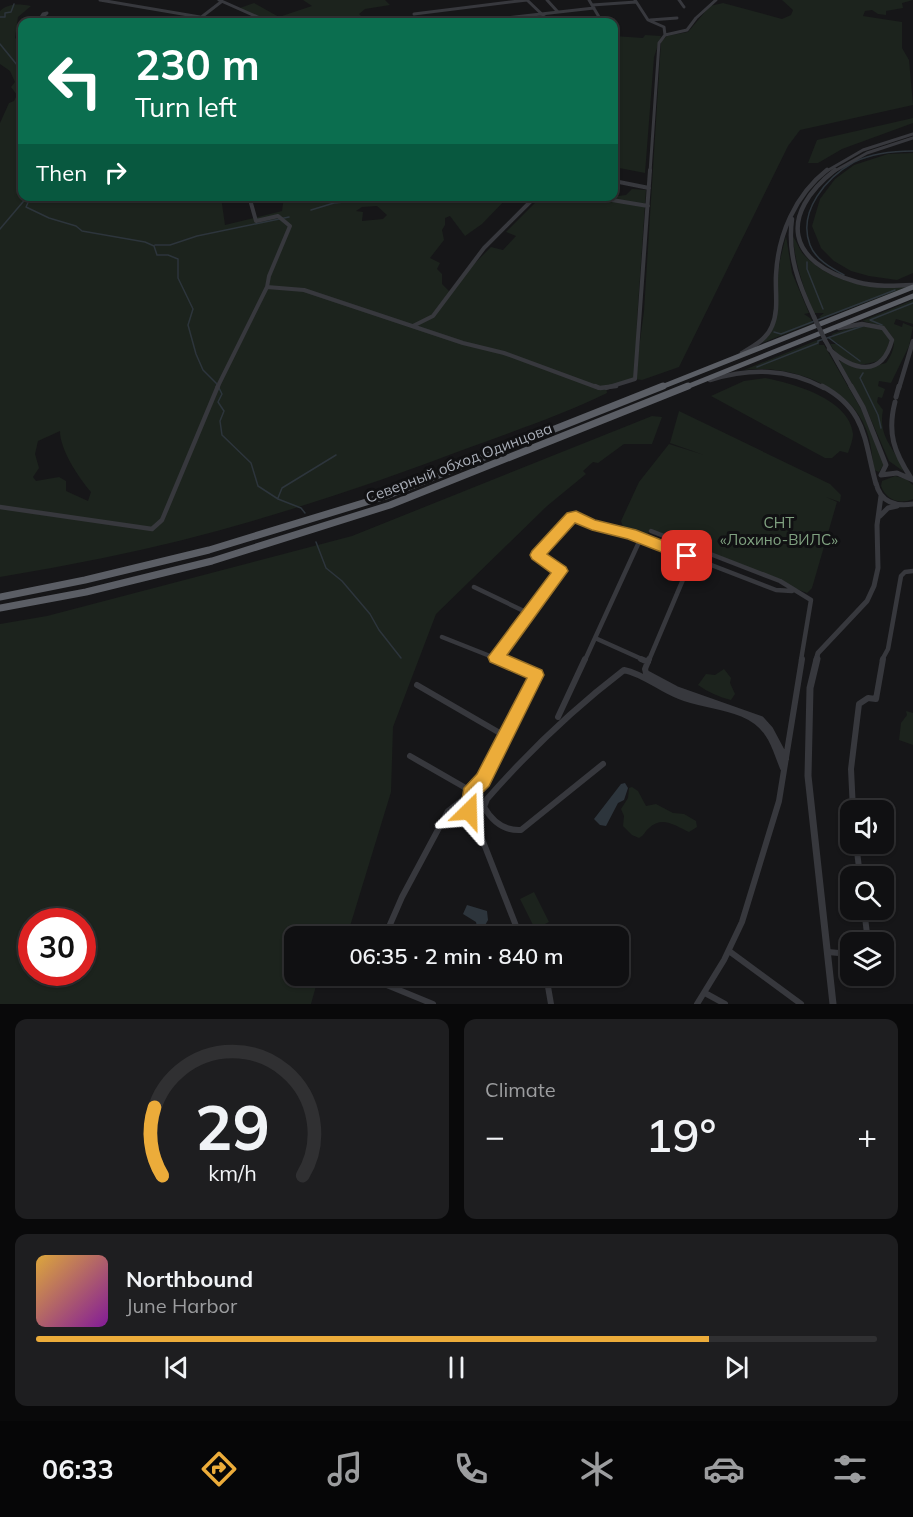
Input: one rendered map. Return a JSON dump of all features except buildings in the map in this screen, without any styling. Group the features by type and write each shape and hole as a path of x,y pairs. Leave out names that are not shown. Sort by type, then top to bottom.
{"highway":[{"name":"Северный обход Одинцова","path":"0,597 147,566 328,516 434,478 913,286"},
{"name":"Северный обход Одинцова","path":"0,609 149,577 332,525 450,483 913,296"}],"street":[{"path":"100,0 201,18 220,1 260,18"},
{"path":"414,14 527,0 546,18"},
{"path":"547,0 557,10"},
{"path":"589,0 600,18"},
{"path":"679,0 684,7"},
{"path":"267,286 304,290 504,353 600,388 626,384 636,376 659,43 665,35 687,30 696,18 716,0"},
{"path":"504,18 635,1 648,20 663,27 665,35"},
{"path":"648,20 677,18"},
{"path":"730,360 756,345 772,326 780,246 789,219 817,179 839,162 866,148 913,134"},
{"path":"913,138 861,155 835,170 809,195 799,215 796,232 799,246 804,254 838,277 871,286 913,286"},
{"path":"618,183 649,188"},
{"path":"0,507 152,529 162,520 219,385 267,286 268,276 290,226 278,216 256,221 250,201"},
{"path":"413,326 433,316 484,248 531,201"},
{"path":"618,201 648,206"},
{"path":"797,206 790,230 790,250 795,273 825,340 874,432 886,468 876,484"},
{"path":"825,332 849,325 870,324 885,329 892,340 885,360 874,366 862,367 845,362 830,349"},
{"path":"912,479 897,454 889,431 895,399 913,341"},
{"path":"696,384 734,373 763,371 796,376 829,390 849,406 862,424 881,496 878,568 874,586 867,601 818,653 810,688 808,776 833,1004"},
{"path":"881,475 893,472 912,479"},
{"path":"881,496 900,505"},
{"path":"879,517 888,508 913,504"},
{"path":"496,657 561,571 537,555 572,517 592,525 631,534 776,590 793,591"},
{"path":"651,531 780,581 811,600 776,811 742,922 729,951 697,1004"},
{"path":"558,717 639,542"},
{"path":"690,563 645,669 646,674 676,689 761,719 770,729 786,759"},
{"path":"853,800 851,769 859,704 868,698 876,699 883,657 888,649 893,626 900,579 905,572 913,572"},
{"path":"474,587 530,614"},
{"path":"389,926 402,897 448,811 470,794 483,780 537,675 442,637"},
{"path":"595,638 648,662"},
{"path":"469,811 475,812 484,807 487,799 522,759 577,705 624,670 672,694 758,722 768,735 784,771"},
{"path":"417,685 506,736"},
{"path":"410,756 464,788 470,794 469,811 516,926"},
{"path":"484,807 500,826 513,832 521,830 603,764"},
{"path":"729,951 801,1004"},
{"path":"828,952 840,953"},
{"path":"389,986 433,1004"},
{"path":"548,986 551,1004"},
{"path":"705,993 725,1004"}],"green space":[{"path":"303,0 385,0 390,5 365,9 359,14 362,17 360,18 263,18 237,9 254,3 279,17 312,6"},
{"path":"782,0 913,0 902,3 903,8 886,11 886,15 872,10 865,11 863,16 902,22 902,48 909,60 913,105 800,130 788,146 679,367 642,380 635,379 606,386 607,393 555,416 378,481 287,511 149,548 0,577 0,123 9,103 14,101 17,95 11,87 15,82 10,71 0,64 0,11 3,8 14,5 31,6 18,17 15,38 18,41 18,201 222,201 225,225 282,211 283,201 504,201 482,224 465,236 450,216 445,218 442,230 444,240 430,258 440,263 437,269 442,274 442,284 452,291 491,247 503,250 516,236 506,232 537,201 618,201 618,196 626,195 632,189 646,190 637,320 636,371 644,311 661,42 667,36 688,32 710,6 723,3 782,19 791,15 793,10","holes":["377,206 387,215 383,219 362,221 363,212 356,211 362,207","60,431 61,439 76,472 91,492 88,501 66,491 66,481 59,477 36,481 33,477 39,468 35,454 38,441"]},
{"path":"645,35 661,36 654,57 645,173 618,168 618,36 643,38"},
{"path":"913,118 913,123 842,149 818,163 808,163 817,140"},
{"path":"913,153 913,273 897,280 869,276 851,271 834,261 821,248 812,226 820,199 835,179 854,165 888,154"},
{"path":"786,236 792,273 809,313 804,314 813,323 762,343 771,332 780,260"},
{"path":"793,237 801,251 815,265 839,278 879,287 907,287 822,319 819,317 824,313 814,313 803,285"},
{"path":"913,300 913,324 896,319 894,324 902,327 903,323 913,327 909,346 891,383 879,381 878,386 885,389 882,398 878,397 877,402 883,410 883,429 886,437 903,471 889,461 865,406 839,361 868,368 886,363 894,346 893,339 885,329 862,321"},
{"path":"858,325 883,330 890,339 884,358 869,364 854,363 847,361 835,351 830,344 839,344 828,338 833,336 832,334"},
{"path":"820,339 819,345 824,345 861,409 884,464 879,472 874,470 866,429 858,413 846,400 815,380 797,374 779,370 744,370"},
{"path":"765,378 790,384 818,395 842,411 853,434 848,453 840,451 832,458 825,458 711,396 744,381"},
{"name":"СНТ «Лохино-ВИЛС»","path":"679,411 830,484 841,495 840,502 826,497 837,502 812,588 807,593 649,532 646,538 623,527 621,521 639,482 669,444 704,455 670,443"},
{"path":"652,416 662,417 652,444 624,444 598,463 593,462 583,471 586,474 547,506 436,614 393,727 391,792 350,926 284,926 284,986 316,986 311,1004 0,1004 0,624 47,616 352,536"},
{"path":"895,476 906,479 913,485 913,499 898,501 886,495 881,486 882,481"},
{"path":"724,669 731,678 730,683 735,694 731,700 698,685 706,674 715,675"},
{"path":"906,711 913,713 913,745 899,740 901,723 907,715"},
{"path":"632,787 638,791 646,806 656,804 673,813 684,814 696,821 697,827 689,832 669,823 659,822 639,838 632,835 623,826 624,816 621,809 628,798 629,788"},
{"path":"534,892 549,922 541,926 534,926 520,899"}],"shaded area":[{"path":"625,783 628,788 624,800 618,803 606,826 600,825 594,819 621,784"},
{"path":"467,905 487,911 488,920 485,926 477,926 476,922 463,914"}],"waterway":[{"path":"0,17 5,17 5,13 11,12 14,4"},
{"path":"0,44 18,66"},
{"path":"844,275 820,259 810,245 807,232 808,220 817,196 834,177 854,162 883,153 913,151"},
{"path":"0,229 24,201"},
{"path":"29,201 26,207 49,218 76,226 82,231 145,242 154,246 157,255 168,255 178,259 178,278 193,309 188,325 196,354 203,370 217,384"},
{"path":"311,210 334,203 355,201"},
{"path":"155,245 170,245 197,236 289,217"},
{"path":"807,262 807,269 823,309"},
{"path":"774,332 781,334 895,290"},
{"path":"882,325 870,320 913,303"},
{"path":"757,367 818,343 818,341 863,326"},
{"path":"829,338 860,361"},
{"path":"863,373 860,378 878,415 881,428"},
{"path":"219,388 222,394 218,402 224,411 220,421 222,435 251,463 258,486 278,499 301,508 305,513"},
{"path":"278,498 282,488 336,455"},
{"path":"316,542 326,568 342,581 370,614 379,630 401,658"}],"route":[{"path":"469,811 470,794 483,780 537,675 496,657 561,571 537,555 572,517 576,517 592,525 631,534 687,556"}]}
